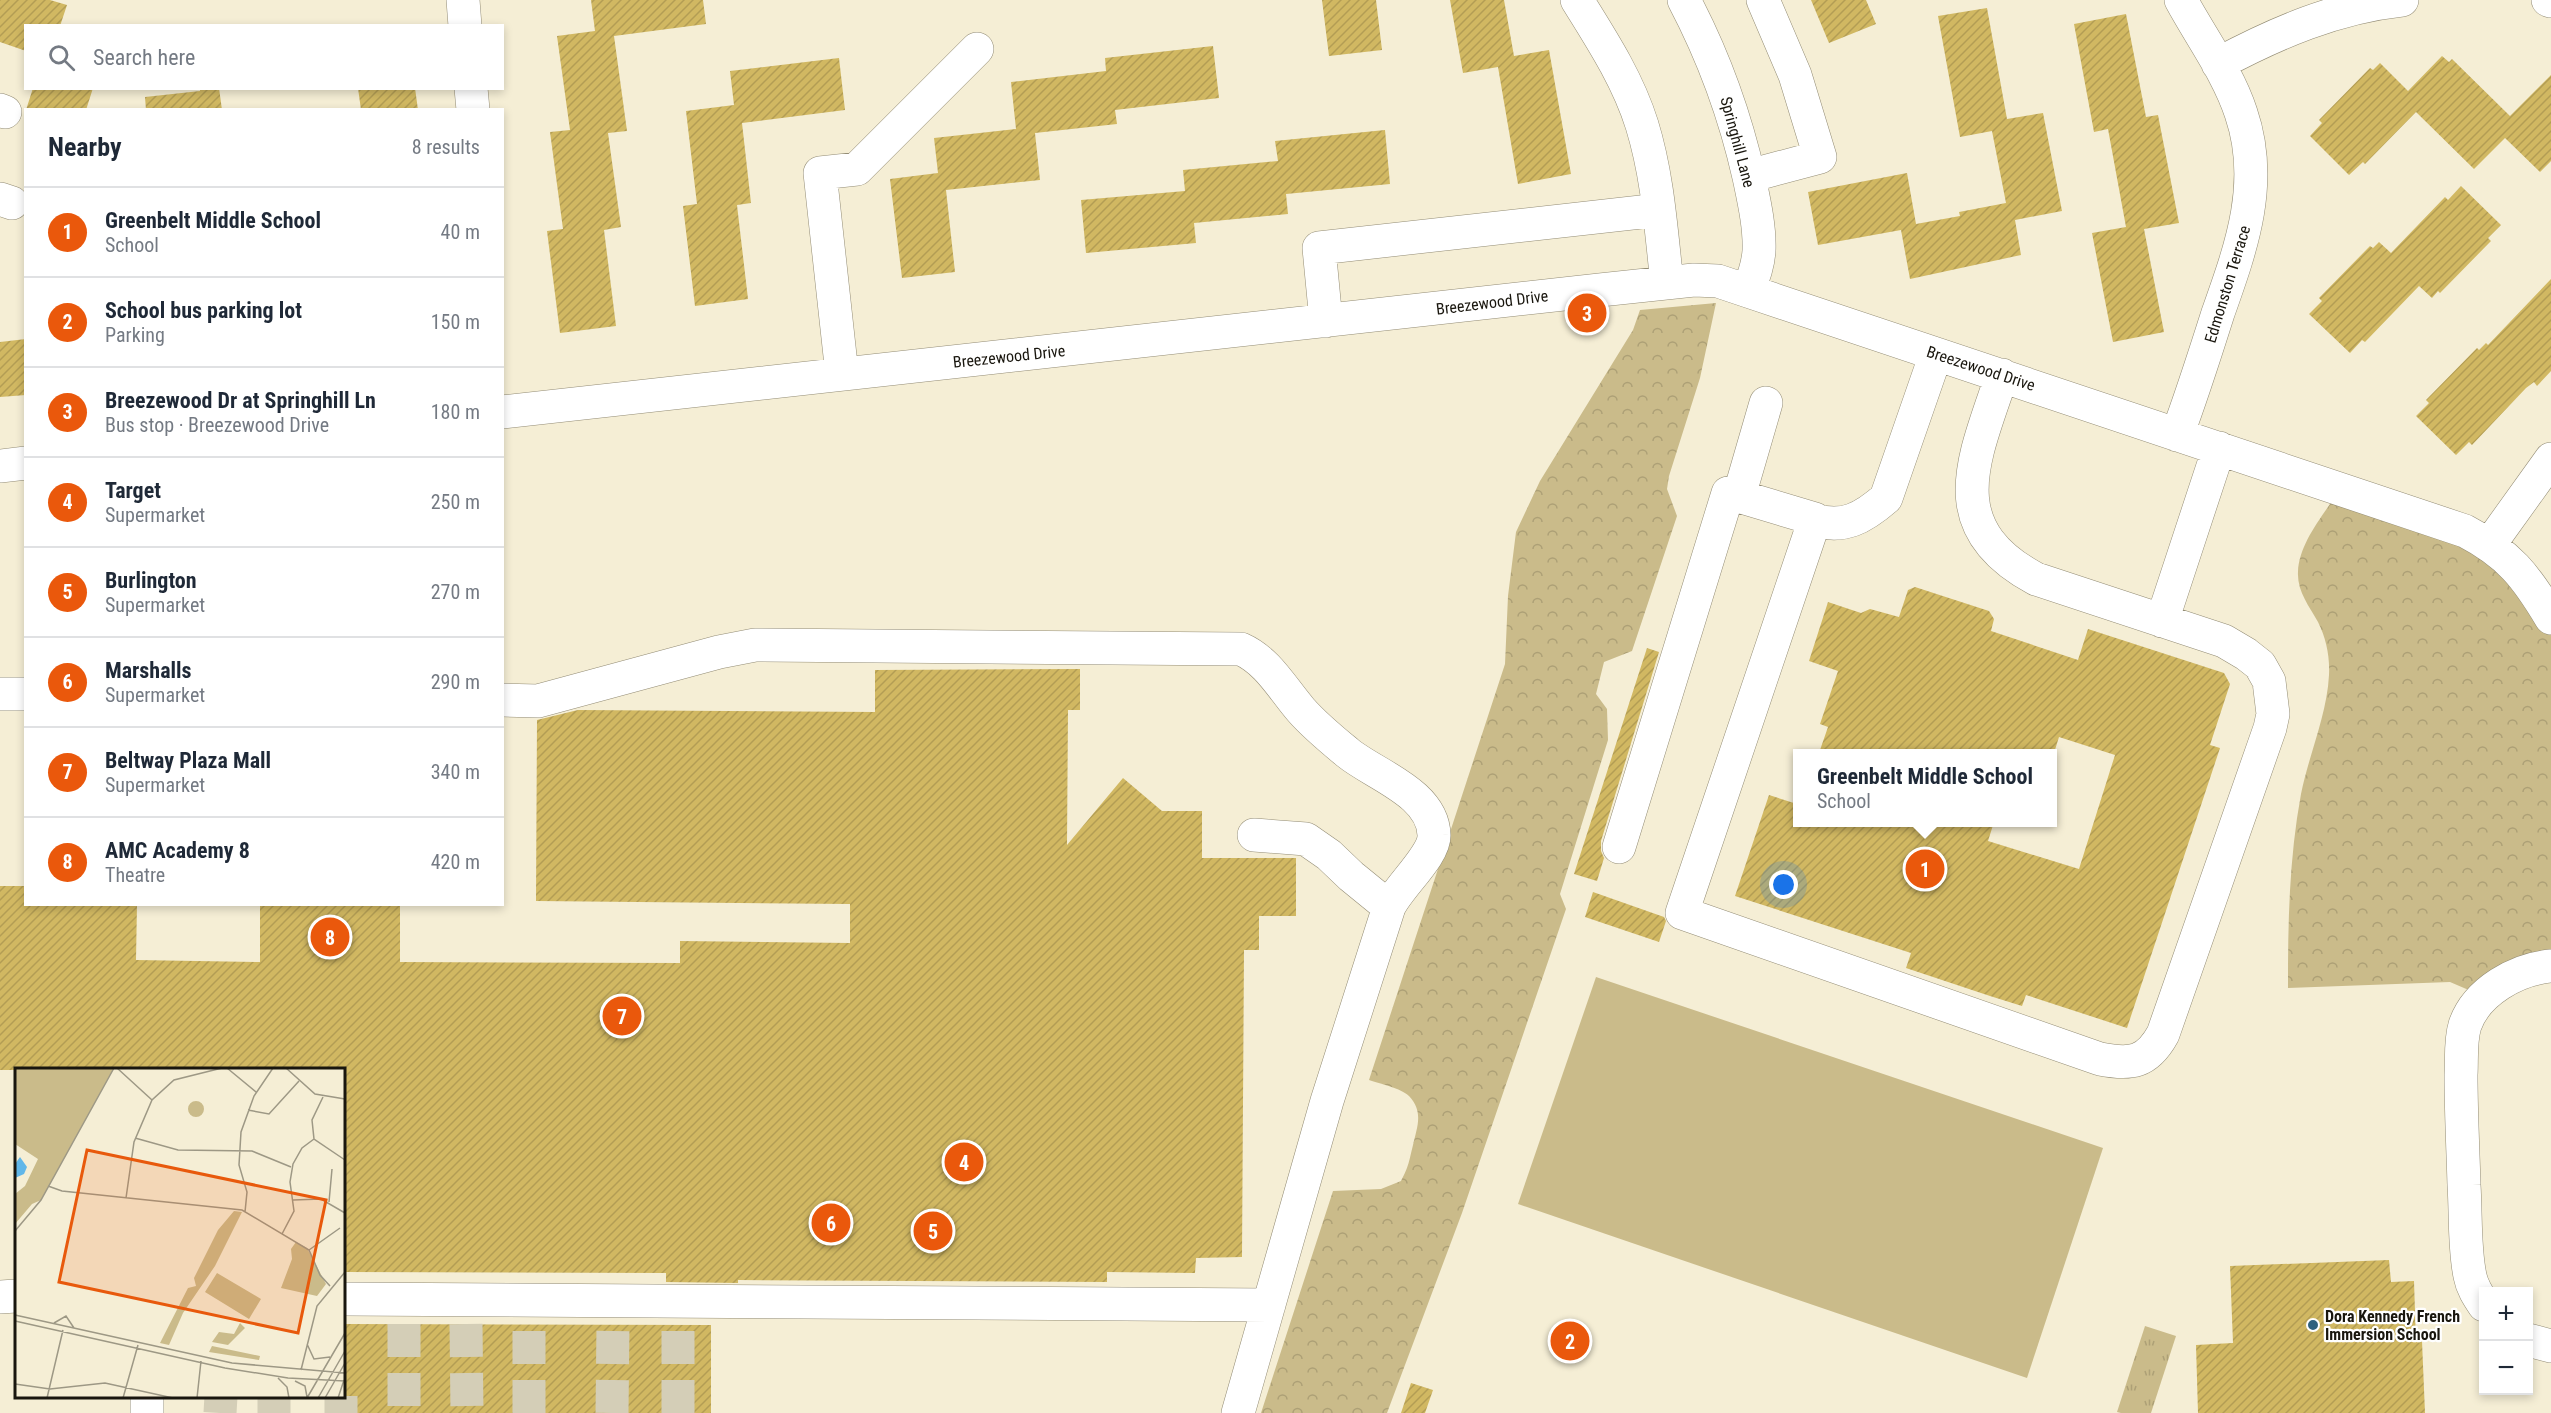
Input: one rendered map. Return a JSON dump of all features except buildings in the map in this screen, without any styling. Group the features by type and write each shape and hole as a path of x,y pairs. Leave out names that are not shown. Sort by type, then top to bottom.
{"street":[{"path":"463,0 465,24"},
{"path":"1577,0 1616,66 1642,123 1654,172 1667,283"},
{"path":"1749,176 1820,157 1795,75 1763,0"},
{"name":"Edmonston Terrace","path":"2177,435 2242,245 2252,178 2246,131 2235,98 2181,0"},
{"path":"2218,64 2301,24 2360,7 2402,0"},
{"name":"Springhill Lane","path":"1695,3 1723,84 1749,176 1759,251 1755,274 1748,291"},
{"path":"842,374 820,173 857,170 977,49"},
{"path":"471,90 473,108"},
{"path":"1326,321 1318,248 1659,210"},
{"name":"Breezewood Drive","path":"504,410 1667,283 1718,281 2465,531 2490,544 2521,573 2551,618"},
{"path":"1619,847 1728,493 1830,525 1852,521 1871,512 1886,498 1936,354"},
{"path":"1814,520 1682,913 2100,1059 2133,1062 2143,1058 2158,1044 2163,1034 2273,714 2269,681 2260,665 2224,641 2036,579 2013,567 1982,531 1975,516 1970,489 1973,469 2002,375"},
{"path":"1739,496 1766,403"},
{"path":"2162,621 2219,448"},
{"path":"2490,544 2551,459"},
{"path":"0,466 24,464"},
{"path":"504,700 538,701 755,645 1241,649 1256,655 1317,727 1351,755 1411,793 1428,814 1435,835 1431,850 1395,894 1389,907 1327,1101 1238,1413"},
{"path":"0,694 24,694"},
{"path":"1254,835 1306,839 1329,855 1389,907"},
{"path":"2479,1298 2470,1276 2467,1236 2461,1116 2462,1045 2465,1025 2474,1009 2497,986 2523,971 2551,966"},
{"path":"0,1297 15,1296"},
{"path":"345,1299 404,1312 678,1314 1269,1305"},
{"path":"2533,1341 2551,1346"}],"green space":[{"path":"1716,303 1700,378 1669,476 1667,489 1677,516 1632,651 1604,662 1596,694 1607,709 1608,740 1560,894 1566,909 1462,1213 1387,1413 1261,1413 1333,1191 1381,1189 1401,1181 1406,1171 1417,1126 1417,1108 1405,1093 1369,1080 1505,664 1508,596 1516,532 1540,481 1633,330 1640,310"},
{"path":"2341,488 2465,531 2551,618 2551,966 2485,997 2450,982 2288,988 2290,891 2297,818 2304,779 2325,705 2329,675 2325,641 2298,579 2299,561 2308,539"},
{"path":"1596,977 2103,1148 2027,1378 1518,1204"},
{"path":"2145,1326 2176,1336 2151,1413 2117,1412"}],"tunnel":[{"path":"404,1324 404,1413"},
{"path":"466,1324 467,1413"},
{"path":"529,1324 529,1413"},
{"path":"612,1413 613,1324"},
{"path":"678,1325 678,1413"},
{"path":"220,1413 221,1398"},
{"path":"274,1398 274,1413"},
{"path":"341,1398 341,1413"}],"place":[{"name":"Breezewood Dr at Springhill Ln","path":"1587,313"},
{"name":"Greenbelt Middle School","path":"1925,869"},
{"name":"AMC Academy 8","path":"330,937"},
{"name":"Beltway Plaza Mall","path":"622,1016"},
{"name":"Target","path":"964,1162"},
{"name":"Marshalls","path":"831,1223"},
{"name":"Burlington","path":"933,1231"},
{"name":"Dora Kennedy French Immersion School","path":"2313,1325"},
{"name":"School bus parking lot","path":"1570,1341"}]}
